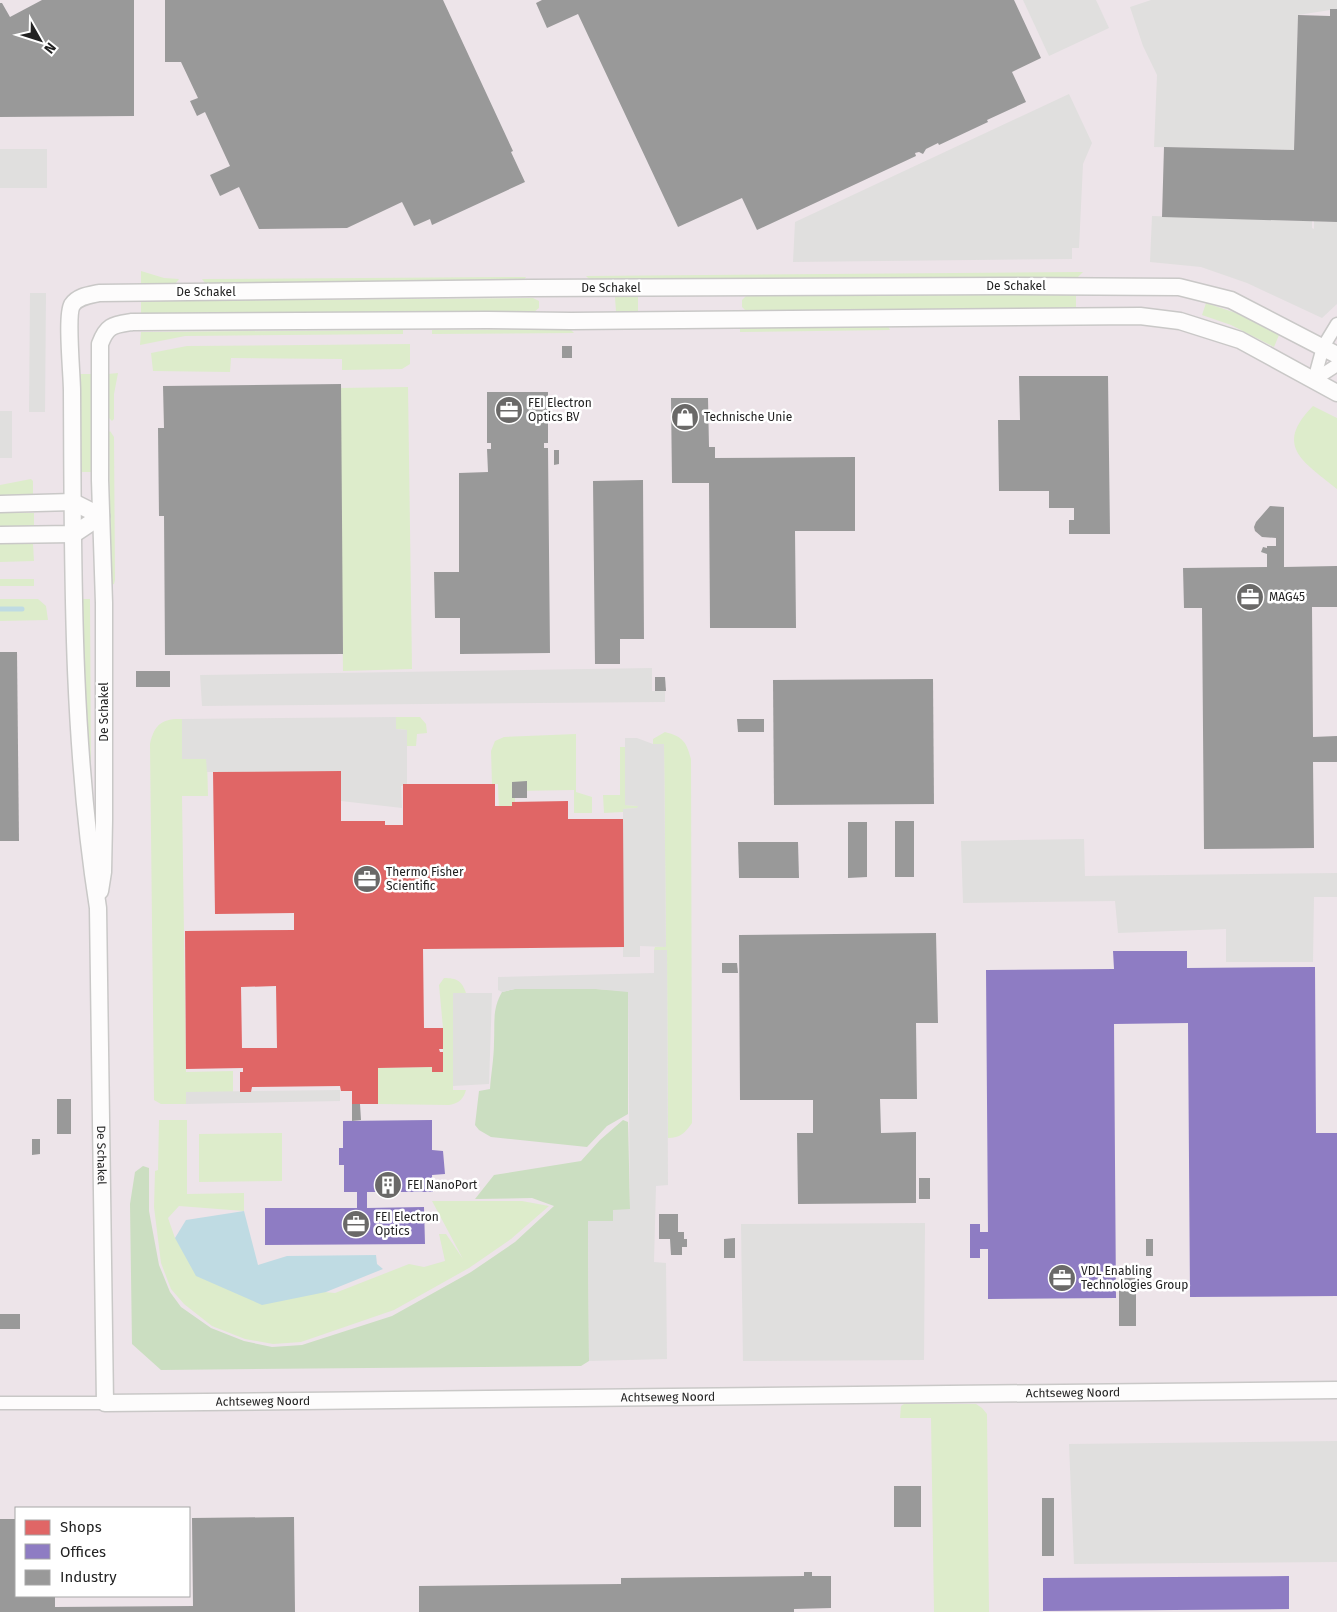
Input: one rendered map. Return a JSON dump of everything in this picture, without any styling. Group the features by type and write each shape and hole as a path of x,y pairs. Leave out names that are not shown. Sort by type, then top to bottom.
{"street":[{"name":"De Schakel","path":"105,1403 98,908 87,830 80,743 74,591 72,366 69,320 72,305 78,299 99,293 538,288 1179,287 1231,300 1330,351"},
{"name":"De Schakel","path":"98,908 103,872 104,820 104,603 101,516 100,344 104,333 109,328 132,322 570,321 1140,316 1180,321 1233,338 1337,393"},
{"path":"1314,380 1330,351 1329,334 1337,324"},
{"path":"1314,380 1337,365"},
{"path":"0,504 73,502 101,516 74,534 0,535"},
{"name":"Achtseweg Noord","path":"0,1403 1337,1390"}],"shaded area":[{"path":"0,0 1337,0 1337,1612 0,1612"},
{"path":"1023,0 1096,0 1109,28 1049,56"},
{"path":"1151,0 1337,0 1337,9 1298,15 1294,150 1154,147 1157,75 1143,46 1130,7"},
{"path":"1069,94 1092,143 1083,164 1079,248 1072,248 1072,259 793,262 795,222"},
{"path":"0,149 47,149 47,188 0,188"},
{"path":"1152,216 1312,221 1312,228 1314,229 1314,221 1337,222 1337,304 1322,318 1247,283 1201,267 1150,262"},
{"path":"30,293 46,293 45,412 29,412"},
{"path":"0,411 12,411 12,458 0,458"},
{"path":"652,668 652,691 665,691 665,702 202,706 200,675"},
{"path":"396,717 396,729 407,730 407,785 401,786 402,808 341,801 341,771 207,772 206,759 182,759 182,719"},
{"path":"625,738 637,738 653,744 664,744 666,947 640,946 640,957 623,957 623,809 637,808 638,806 625,805"},
{"path":"1084,839 1085,876 1337,873 1337,897 1314,897 1313,962 1226,962 1226,929 1118,933 1115,901 963,903 961,841"},
{"path":"654,950 667,950 668,1185 656,1186 654,1262 666,1263 667,1359 589,1361 588,1221 613,1221 613,1210 630,1209 628,992 596,989 515,989 502,992 498,990 498,977 654,973"},
{"path":"453,993 492,993 489,1084 453,1086"},
{"path":"340,1090 340,1101 186,1104 186,1092"},
{"path":"925,1223 924,1360 743,1361 741,1224"},
{"path":"1337,1441 1337,1562 1074,1564 1069,1444"}],"green space":[{"path":"141,271 164,278 179,279 175,284 141,284"},
{"path":"1083,272 1078,277 590,280 586,276"},
{"path":"526,277 523,281 205,283 202,279"},
{"path":"1076,294 1076,308 746,311 742,307 742,300 746,296"},
{"path":"615,297 638,297 638,311 616,312"},
{"path":"533,298 539,301 539,308 534,312 141,315 141,301"},
{"path":"1206,303 1236,313 1279,335 1274,347 1231,325 1202,315"},
{"path":"888,326 890,330 740,332 740,328"},
{"path":"570,329 574,333 432,334 432,330"},
{"path":"403,330 403,334 185,336 140,345 141,332"},
{"path":"410,344 410,364 402,369 342,370 342,359 231,358 230,372 153,371 151,353 187,346"},
{"path":"118,373 114,394 114,419 112,421 109,418 108,374"},
{"path":"78,374 92,374 92,472 78,472"},
{"path":"408,387 412,669 343,671 339,388"},
{"path":"1313,406 1337,418 1337,489 1304,461 1294,443 1295,432 1301,420"},
{"path":"110,431 114,437 115,580 114,584 107,586 107,554 110,531"},
{"path":"31,479 33,481 33,495 0,495 0,485"},
{"path":"0,512 34,513 34,526 0,526"},
{"path":"0,544 33,544 34,561 0,562"},
{"path":"0,579 34,579 34,586 0,586"},
{"path":"0,599 38,599 46,606 48,620 0,621"},
{"path":"80,599 90,599 91,765 88,765"},
{"path":"396,717 420,717 426,724 427,733 417,734 416,746 407,746 407,730 395,729"},
{"path":"182,719 182,759 207,759 208,796 182,796 186,1072 233,1071 233,1092 186,1092 186,1104 161,1104 154,1100 150,744 154,732 160,724 164,721"},
{"path":"665,732 683,741 691,759 692,1123 682,1134 668,1138 667,950 654,950 655,947 666,946 664,744 653,744 653,739"},
{"path":"576,734 576,792 592,797 592,813 574,813 574,790 515,791 515,812 499,812 498,784 492,784 491,751 495,741 504,737"},
{"path":"620,747 625,747 625,805 638,806 638,808 623,809 623,812 604,813 603,795 620,795"},
{"path":"444,978 458,981 466,993 453,993 453,1090 466,1090 462,1099 449,1105 378,1104 378,1068 432,1067 432,1072 443,1072 443,1028 439,985"},
{"path":"515,989 628,991 628,1114 607,1126 587,1147 491,1137 479,1130 475,1125 479,1091 490,1089 497,1004 502,992"},
{"path":"159,1120 187,1120 187,1194 244,1193 244,1211 179,1206 168,1218 175,1238 324,1292 335,1293 409,1264 424,1267 445,1261 439,1234 446,1234 463,1259 432,1201 522,1201 549,1206 511,1239 469,1268 394,1310 301,1342 273,1344 245,1339 212,1326 184,1304 171,1289 161,1263 154,1207 155,1171 158,1170"},
{"path":"623,1120 628,1122 630,1209 613,1221 588,1222 589,1361 581,1366 161,1370 132,1344 130,1204 135,1172 143,1166 149,1168 149,1211 159,1265 170,1292 181,1307 211,1328 244,1341 272,1347 302,1345 392,1316 471,1272 515,1242 554,1206 532,1198 475,1199 494,1175 581,1161 600,1140"},
{"path":"282,1133 282,1181 199,1182 199,1134"},
{"path":"904,1404 976,1404 987,1414 989,1612 934,1612 931,1418 900,1418 901,1406"}],"water":[{"path":"244,1211 258,1265 287,1256 376,1255 377,1264 383,1269 326,1292 262,1305 196,1276 175,1238 186,1220"}],"building: Shops":[{"path":"341,771 341,821 385,821 385,825 403,825 403,784 495,784 495,806 512,806 512,802 568,801 568,819 623,819 624,947 423,949 424,1028 443,1028 443,1049 439,1049 440,1052 443,1052 443,1072 432,1072 432,1067 378,1068 378,1104 352,1104 352,1091 341,1091 340,1086 252,1087 251,1092 240,1092 240,1072 243,1072 243,1068 186,1069 185,931 294,930 294,913 215,914 213,772","holes":["276,986 277,1048 242,1048 241,987"]}],"building: Offices":[{"path":"1113,951 1187,951 1187,968 1315,967 1316,1133 1337,1133 1337,1296 1190,1297 1188,1023 1114,1024 1116,1298 988,1299 988,1249 980,1249 980,1258 970,1258 970,1224 980,1224 980,1232 988,1232 986,970 1114,969"},
{"name":"FEI NanoPort","path":"432,1120 432,1150 443,1151 445,1174 432,1175 433,1192 367,1192 367,1208 424,1207 425,1244 265,1245 265,1208 357,1208 357,1192 344,1192 344,1165 339,1165 339,1148 343,1148 343,1121"},
{"path":"1289,1576 1289,1609 1043,1611 1043,1578"}],"building: Industry":[{"path":"42,0 134,0 134,116 0,117 0,3 2,3 10,17"},
{"path":"165,0 443,0 513,151 511,152 525,182 432,225 430,219 414,226 402,202 347,228 259,229 239,187 220,196 210,175 230,166 205,112 197,116 190,101 198,98 181,62 165,62"},
{"path":"542,0 1014,0 1041,58 1012,72 1026,102 987,120 988,122 939,145 938,143 926,149 923,154 915,153 916,156 757,230 742,198 678,227 578,14 547,28 536,3"},
{"path":"1330,9 1337,9 1337,222 1162,217 1164,147 1294,150 1298,15 1330,16"},
{"path":"562,346 572,346 572,358 562,358"},
{"path":"1019,376 1108,376 1110,534 1069,534 1069,520 1074,520 1074,508 1049,508 1049,491 999,491 998,420 1020,420"},
{"path":"341,384 343,654 165,655 164,516 159,516 158,428 164,428 163,386"},
{"path":"487,392 548,392 548,443 544,443 544,448 548,448 550,653 460,654 460,618 435,618 434,572 459,572 459,473 488,472 487,449 491,449 491,443 487,443"},
{"path":"671,398 708,398 709,447 715,447 715,458 855,457 855,531 795,531 796,628 710,628 709,483 672,483"},
{"path":"554,450 559,450 559,464 554,465"},
{"path":"643,480 644,639 620,639 620,664 595,664 593,481"},
{"path":"1270,506 1284,507 1284,567 1337,566 1337,607 1312,607 1313,737 1337,736 1337,762 1313,762 1314,848 1204,849 1202,608 1184,608 1183,568 1267,567 1267,554 1261,552 1263,547 1276,546 1276,538 1262,537 1255,531 1254,527"},
{"path":"0,652 17,652 19,841 0,841"},
{"path":"136,671 170,671 170,687 136,687"},
{"path":"655,677 665,677 666,691 655,691"},
{"path":"933,679 934,804 774,805 773,680"},
{"path":"737,719 764,719 764,732 738,732"},
{"path":"527,781 527,798 512,798 512,782"},
{"path":"895,821 914,821 914,877 895,877"},
{"path":"848,822 867,822 867,877 848,878"},
{"path":"738,842 798,842 799,878 739,878"},
{"path":"936,933 938,1023 916,1023 917,1099 880,1099 881,1133 916,1132 916,1203 798,1204 797,1133 813,1133 813,1100 740,1100 739,935"},
{"path":"722,963 737,963 738,973 722,973"},
{"path":"57,1099 71,1099 71,1134 57,1134"},
{"path":"352,1104 360,1104 361,1120 352,1121"},
{"path":"32,1139 40,1139 40,1154 32,1155"},
{"path":"919,1178 930,1178 930,1199 919,1199"},
{"path":"659,1214 678,1214 678,1232 684,1232 684,1239 687,1239 687,1247 682,1247 682,1255 671,1255 670,1239 659,1239"},
{"path":"735,1238 735,1258 724,1258 724,1239"},
{"path":"1146,1239 1153,1239 1153,1256 1146,1256"},
{"path":"1119,1278 1136,1278 1136,1326 1119,1326"},
{"path":"0,1314 20,1314 20,1329 0,1329"},
{"path":"894,1486 921,1486 921,1527 894,1527"},
{"path":"1042,1498 1054,1498 1054,1556 1042,1556"},
{"path":"294,1517 295,1612 0,1612 0,1519 15,1519 15,1597 55,1597 55,1607 193,1606 192,1518"},
{"path":"804,1572 812,1572 812,1576 831,1576 831,1608 794,1609 794,1612 419,1612 419,1586 621,1584 621,1578 804,1576"}],"waterway":[{"path":"0,609 22,609"}],"place":[{"name":"FEI Electron Optics BV","path":"509,410"},
{"name":"Technische Unie","path":"685,417"},
{"name":"MAG45","path":"1250,597"},
{"name":"Thermo Fisher Scientific","path":"367,879"},
{"name":"FEI NanoPort","path":"388,1185"},
{"name":"FEI Electron Optics","path":"356,1224"},
{"name":"VDL Enabling Technologies Group","path":"1062,1278"}]}
